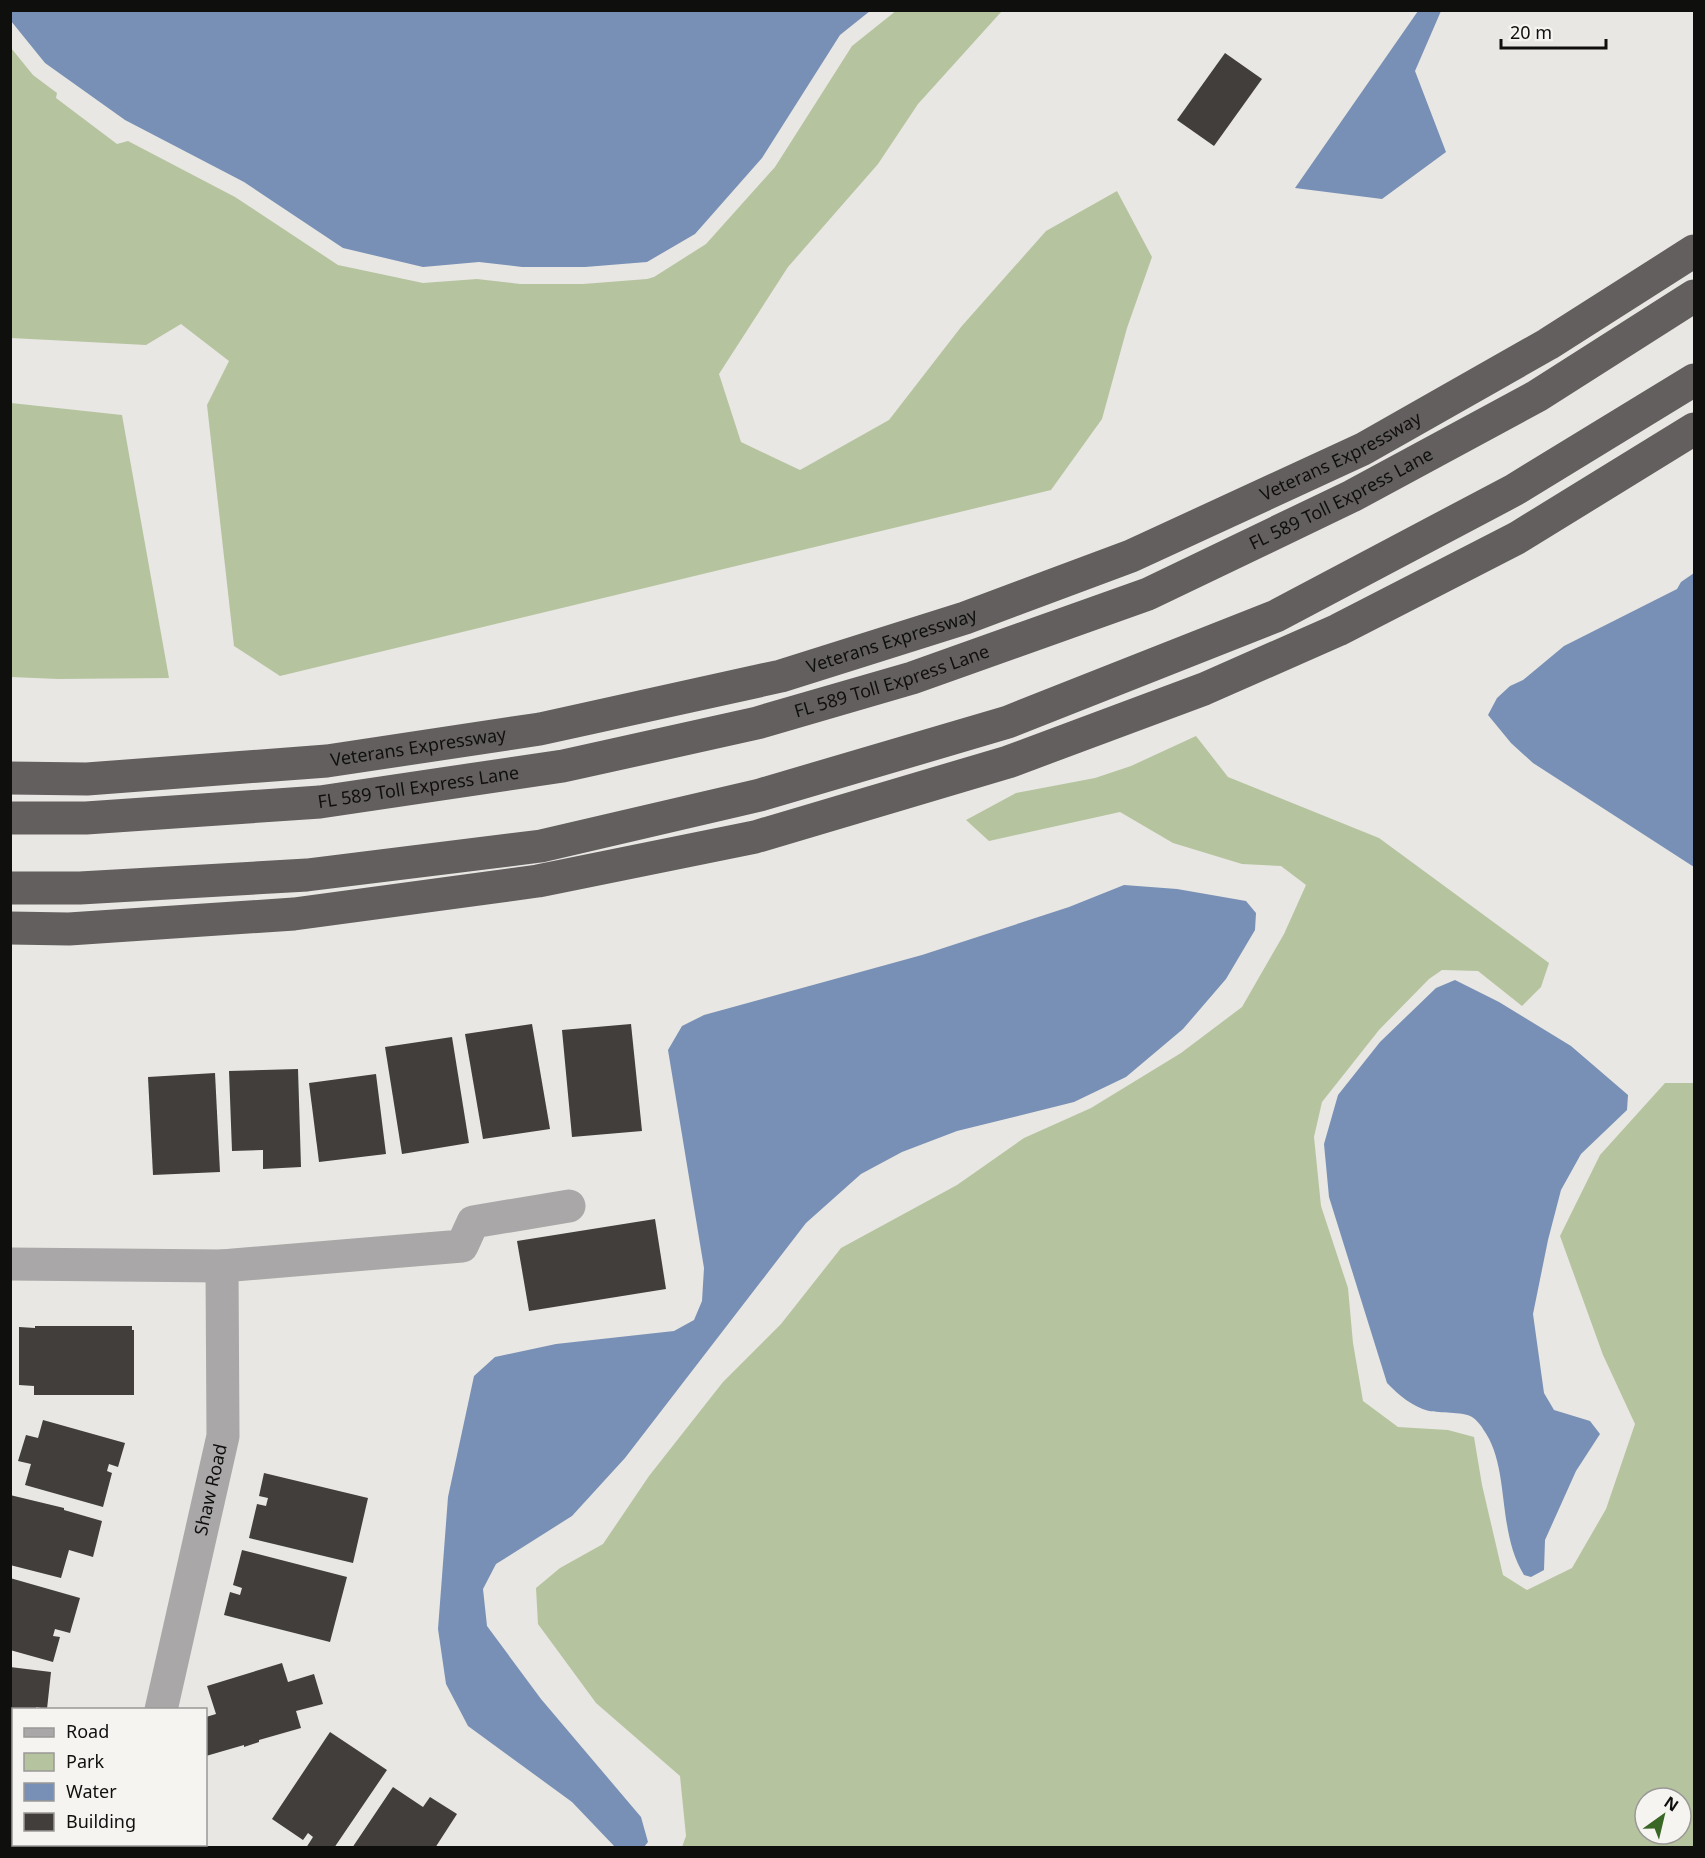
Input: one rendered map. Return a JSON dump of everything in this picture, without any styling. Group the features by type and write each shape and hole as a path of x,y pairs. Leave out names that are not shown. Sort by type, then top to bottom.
{"highway":[{"name":"Veterans Expressway","path":"10,778 87,779 327,761 540,729 781,676 965,618 1131,556 1352,453 1548,344 1695,251"},
{"name":"FL 589 Toll Express Lane","path":"10,818 86,818 320,802 551,768 757,723 912,678 1148,594 1352,496 1537,396 1695,296"},
{"path":"10,888 80,888 307,874 542,846 760,795 1008,722 1276,616 1514,490 1695,380"},
{"path":"10,928 69,929 294,914 538,881 755,837 962,776 1008,762 1204,689 1338,630 1517,538 1695,429"}],"street":[{"path":"10,1264 222,1266 462,1246 473,1222 569,1206"},
{"name":"Shaw Road","path":"161,1708 223,1436 222,1266"}],"green space":[{"path":"897,10 1002,11 918,104 878,164 788,267 719,374 741,442 800,470 889,420 961,327 1046,231 1117,191 1152,257 1127,328 1102,419 1051,490 280,676 234,646 207,405 229,361 181,324 146,345 11,338 11,48 33,75 57,93 56,98 117,144 128,141 235,197 338,265 423,283 477,279 520,284 583,284 654,277 706,244 775,167 852,46"},
{"path":"11,403 122,415 169,678 11,677"},
{"path":"1196,736 1228,777 1379,838 1549,963 1541,987 1522,1006 1478,971 1442,970 1429,979 1379,1030 1322,1102 1314,1137 1321,1206 1348,1288 1353,1343 1363,1401 1398,1427 1448,1430 1474,1437 1482,1485 1503,1575 1527,1590 1572,1568 1606,1509 1635,1424 1603,1355 1560,1236 1600,1155 1665,1083 1694,1083 1694,1847 682,1847 686,1836 680,1776 596,1703 538,1624 536,1588 560,1568 603,1544 649,1476 723,1382 781,1324 841,1248 957,1185 1024,1138 1091,1108 1181,1053 1242,1007 1284,934 1306,885 1281,866 1242,864 1173,843 1120,812 989,841 966,820 1016,793 1095,778 1131,766"}],"water":[{"path":"10,11 870,11 840,35 762,158 695,234 647,262 585,267 522,267 479,262 423,267 343,248 244,182 125,120 45,63 11,21"},
{"path":"1418,11 1441,11 1415,71 1446,152 1382,199 1295,188"},
{"path":"1694,573 1694,867 1533,763 1511,743 1488,715 1497,698 1510,686 1523,680 1564,646 1677,589 1681,582"},
{"path":"1124,885 1177,889 1246,901 1256,913 1255,930 1226,979 1183,1029 1126,1077 1074,1102 957,1131 902,1152 861,1174 806,1223 625,1458 572,1516 496,1564 483,1589 487,1626 541,1699 641,1817 648,1842 644,1847 615,1847 572,1802 468,1726 446,1684 438,1629 448,1497 474,1376 495,1357 556,1344 674,1331 694,1320 702,1301 704,1268 668,1050 682,1026 704,1015 922,955 1069,907"},
{"path":"1455,980 1499,1002 1571,1046 1628,1095 1627,1110 1581,1154 1561,1190 1533,1314 1544,1393 1554,1410 1590,1421 1600,1434 1576,1471 1545,1540 1544,1570 1531,1577 1524,1575 1515,1557 1497,1462 1492,1444 1481,1425 1466,1415 1429,1411 1417,1406 1387,1383 1329,1197 1324,1144 1338,1095 1380,1042 1436,988"}],"building":[{"path":"1225,53 1262,79 1214,146 1177,120"},
{"path":"532,1024 550,1129 483,1139 465,1034"},
{"path":"631,1024 642,1131 572,1137 562,1030"},
{"path":"452,1037 469,1143 402,1154 385,1047"},
{"path":"298,1069 301,1167 263,1169 263,1150 232,1151 229,1071"},
{"path":"215,1073 220,1172 153,1175 148,1077"},
{"path":"376,1074 386,1154 319,1162 309,1083"},
{"path":"655,1219 666,1289 529,1311 517,1241"},
{"path":"35,1326 132,1326 134,1330 134,1395 34,1395 34,1386 19,1385 19,1327 35,1328"},
{"path":"43,1420 125,1443 118,1467 109,1464 107,1471 112,1473 103,1507 25,1485 31,1464 18,1461 26,1435 38,1438"},
{"path":"264,1473 368,1498 353,1563 249,1538 257,1504 266,1506 268,1498 259,1496"},
{"path":"10,1495 64,1508 64,1510 102,1521 93,1557 69,1550 61,1578 10,1565"},
{"path":"242,1550 347,1577 330,1642 224,1615 230,1592 240,1595 242,1588 233,1585"},
{"path":"10,1578 80,1598 70,1633 55,1629 53,1636 60,1637 53,1662 10,1650"},
{"path":"282,1663 288,1682 314,1674 323,1704 296,1711 301,1728 259,1740 259,1742 244,1747 244,1745 207,1756 207,1717 216,1714 207,1686"},
{"path":"10,1667 51,1672 47,1708 12,1708 12,1736 10,1736"},
{"path":"330,1732 387,1770 334,1848 306,1848 313,1837 308,1833 303,1840 272,1819"},
{"path":"10,1756 12,1756 12,1825 10,1825"},
{"path":"393,1787 423,1807 430,1797 457,1814 435,1848 352,1848"},
{"path":"33,1846 68,1846 70,1848 31,1848"}]}
